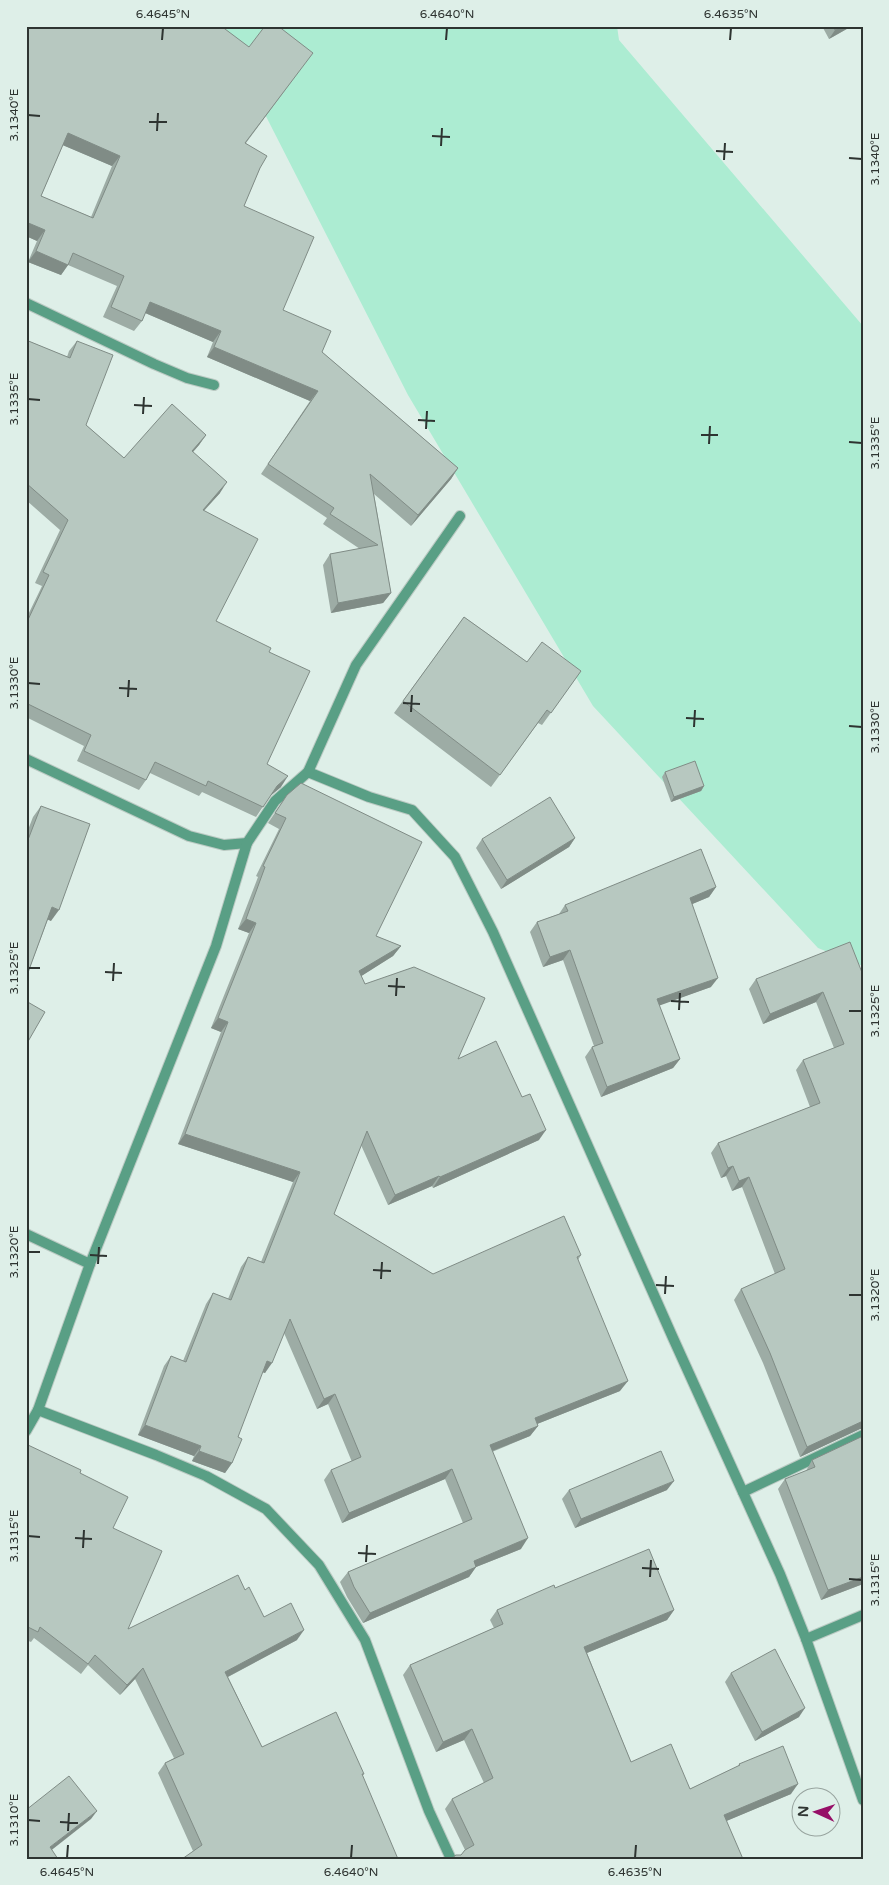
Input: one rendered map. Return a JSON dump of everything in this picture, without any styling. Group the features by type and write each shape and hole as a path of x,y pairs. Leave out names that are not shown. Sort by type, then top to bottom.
{"street":[{"path":"26,303 186,378 214,385"},
{"path":"26,1430 38,1410 90,1264 216,946 247,843 275,801 308,772 356,665 460,516"},
{"path":"26,759 189,836 224,846 247,843"},
{"path":"308,772 368,797 412,810 455,857 493,932 780,1574 806,1639 863,1800"},
{"path":"26,1234 90,1264"},
{"path":"38,1410 156,1454 206,1476 266,1509 319,1565 365,1640 429,1812 451,1859"},
{"path":"743,1492 863,1435"},
{"path":"806,1639 863,1614"}],"green space":[{"path":"220,26 617,26 619,40 863,326 863,966 818,948 593,706 408,395"}],"building":[{"path":"26,26 221,26 249,47 265,26 278,26 313,53 245,143 267,156 244,206 314,237 283,310 331,331 322,352 458,468 418,515 370,474 391,593 338,603 330,554 378,545 330,514 334,508 268,464 318,391 214,347 221,331 150,302 142,321 111,307 124,276 73,253 68,265 36,251 45,230 26,222","holes":["68,133 120,156 93,218 41,196"]},
{"path":"833,26 842,26 835,30"},
{"path":"26,340 70,358 77,341 113,355 86,425 124,458 172,404 206,435 192,451 227,482 203,510 258,539 216,621 271,648 269,652 310,671 267,764 288,776 277,786 263,807 208,781 206,786 155,762 146,780 84,751 91,735 26,703 26,624 49,575 43,572 68,520 26,483"},
{"path":"464,617 527,662 542,642 581,671 551,713 547,710 500,775 403,701"},
{"path":"695,761 704,786 674,797 665,772"},
{"path":"301,783 422,842 376,936 401,946 359,971 365,984 414,967 485,998 458,1059 496,1041 522,1097 530,1094 546,1130 395,1195 367,1131 334,1214 433,1274 564,1216 581,1255 577,1257 628,1381 535,1418 538,1426 490,1445 528,1538 474,1561 476,1567 370,1613 354,1587 348,1572 472,1519 452,1469 349,1513 331,1470 361,1457 335,1394 324,1399 290,1319 272,1363 267,1361 238,1437 242,1439 232,1463 199,1451 201,1446 145,1425 171,1356 186,1362 213,1293 231,1300 248,1257 264,1263 300,1172 185,1134 228,1022 218,1018 256,923 246,919 265,867 263,866 286,818 275,813 287,795"},
{"path":"550,797 575,838 507,880 482,839"},
{"path":"41,806 90,824 59,910 52,907 26,978 26,845"},
{"path":"701,849 716,887 690,898 718,978 657,999 680,1059 607,1087 592,1047 603,1043 570,950 550,957 537,922 568,911 565,905"},
{"path":"850,942 863,975 863,1421 807,1447 770,1353 741,1289 785,1269 749,1177 739,1181 733,1166 728,1168 718,1143 820,1103 803,1060 844,1044 823,992 770,1014 756,979"},
{"path":"26,1001 45,1012 26,1045"},
{"path":"863,1436 863,1577 828,1590 785,1479 815,1467 812,1460"},
{"path":"28,1445 81,1470 80,1473 128,1497 113,1528 162,1551 128,1629 238,1575 245,1590 249,1587 264,1617 291,1603 304,1630 225,1672 262,1747 336,1712 364,1774 362,1774 398,1859 182,1859 202,1845 165,1763 184,1754 143,1668 127,1685 95,1655 88,1664 40,1627 38,1632 26,1626 26,1449"},
{"path":"661,1451 674,1481 581,1519 569,1490"},
{"path":"649,1549 674,1610 584,1647 631,1762 671,1744 690,1789 739,1764 783,1746 798,1784 724,1815 743,1859 451,1859 456,1855 461,1855 465,1850 474,1845 452,1799 493,1778 472,1729 443,1742 410,1665 503,1624 497,1610 554,1585 555,1588"},
{"path":"775,1649 805,1708 762,1732 731,1673"},
{"path":"69,1776 97,1811 50,1847 58,1859 26,1859 26,1810"}]}
